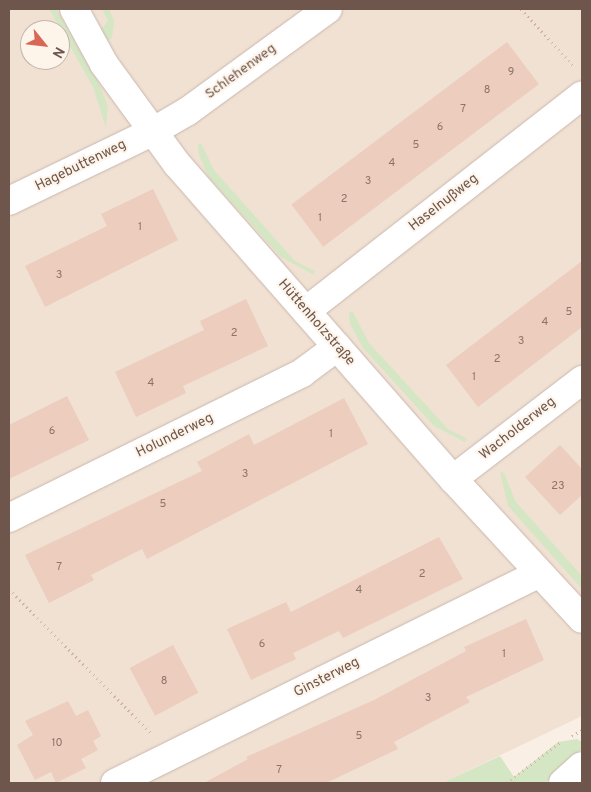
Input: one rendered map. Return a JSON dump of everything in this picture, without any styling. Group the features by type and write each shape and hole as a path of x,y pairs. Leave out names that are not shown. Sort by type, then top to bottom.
{"street":[{"name":"Hüttenholzstraße","path":"74,9 104,64 152,132 453,479 582,619"},
{"name":"Schlehenweg","path":"152,132 188,111 328,9"},
{"name":"Haselnußweg","path":"306,311 582,95"},
{"name":"Hagebuttenweg","path":"9,201 152,132"},
{"name":"Holunderweg","path":"9,518 302,373 338,347"},
{"name":"Wacholderweg","path":"453,479 582,380"},
{"name":"Ginsterweg","path":"115,783 539,573"},
{"path":"563,783 582,766"}],"path":[{"path":"521,9 576,69"},
{"path":"9,589 174,755"},
{"path":"507,783 558,742 582,730"}],"shaded area":[{"path":"9,9 582,9 582,716 442,783 9,783"}],"green space":[{"path":"49,9 56,9 62,20 55,20"},
{"path":"102,9 109,9 114,21 112,38 107,41 101,30 108,21"},
{"path":"70,33 99,84 108,106 106,128 93,87 70,46"},
{"path":"201,143 214,170 295,261 315,271 314,275 281,257 208,176 199,155 198,144"},
{"path":"349,312 353,312 369,343 448,429 466,438 465,442 434,426 363,348 350,324"},
{"path":"500,472 504,473 516,502 582,576 582,589 508,506"},
{"path":"577,739 582,742 582,749 545,783 442,783 500,756 514,777 558,742"}],"building":[{"path":"507,42 539,84 323,247 291,204"},
{"path":"153,189 178,240 45,307 25,266 107,226 101,214"},
{"path":"582,261 582,327 478,407 446,365"},
{"path":"246,299 268,346 183,386 186,393 136,417 115,372 204,330 200,321"},
{"path":"67,396 89,440 9,479 9,425"},
{"path":"344,398 368,444 147,559 142,549 91,575 94,580 49,603 25,555 202,471 197,462 249,434 254,445"},
{"path":"560,445 582,469 582,495 560,515 525,477"},
{"path":"439,537 463,579 343,638 339,631 293,653 296,659 251,680 227,629 286,602 291,612"},
{"path":"526,619 544,660 466,697 470,702 394,742 398,749 326,783 204,783 248,759 246,757 374,700 466,651 464,647"},
{"path":"173,645 198,693 155,716 130,668"},
{"path":"68,701 76,716 88,710 101,736 93,741 98,750 81,759 86,768 56,783 51,772 35,780 17,745 33,735 25,721"}]}
